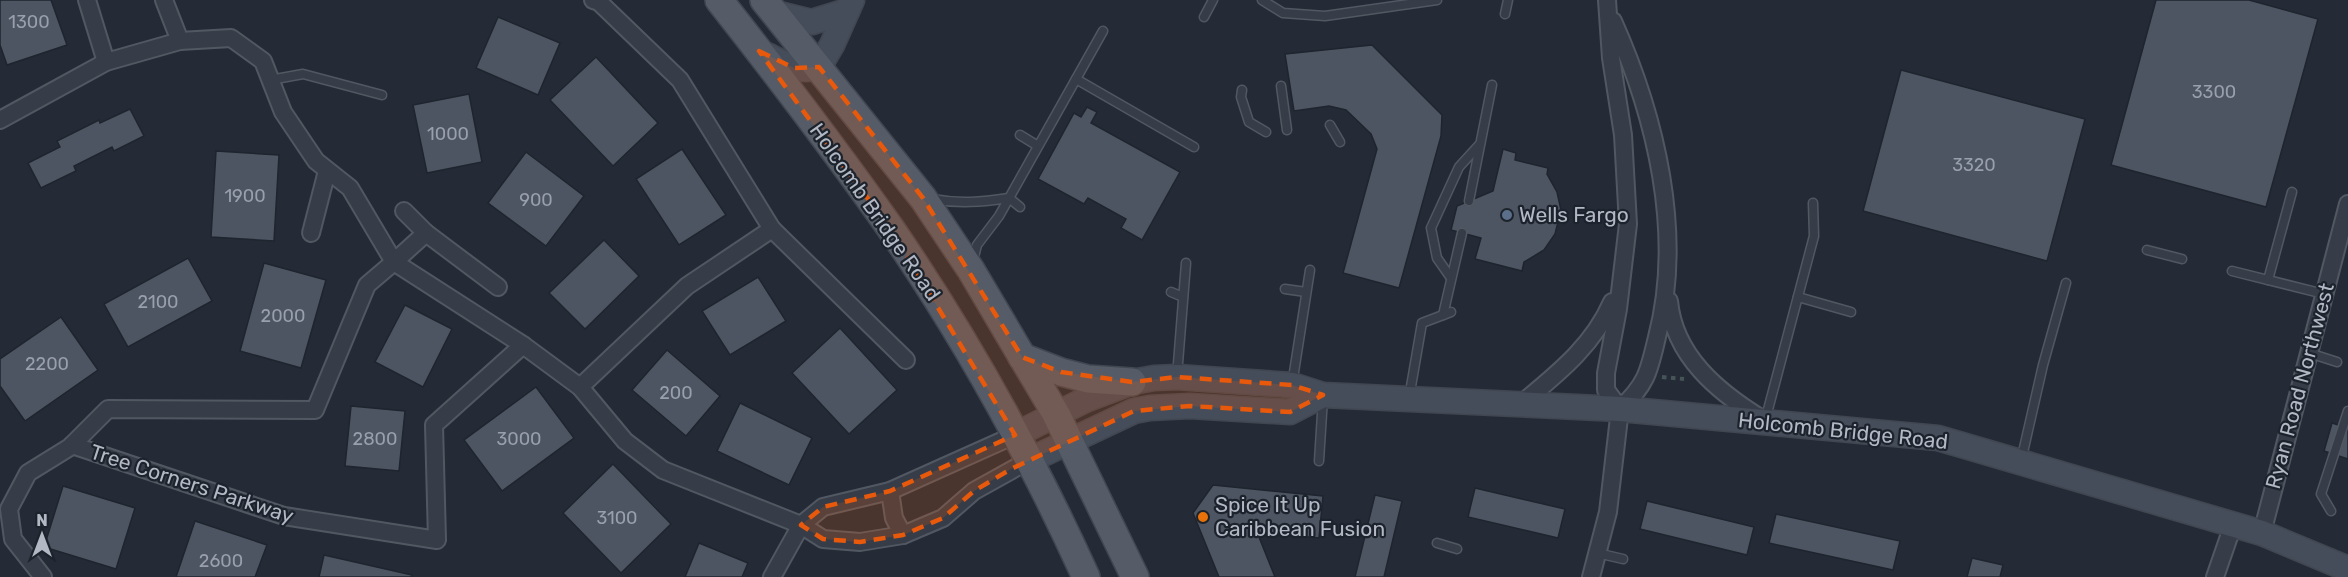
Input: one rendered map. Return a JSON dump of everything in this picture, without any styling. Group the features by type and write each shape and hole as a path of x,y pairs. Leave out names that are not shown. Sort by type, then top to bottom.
{"main road":[{"name":"Holcomb Bridge Road","path":"719,0 891,230 966,347 1015,435 1086,577"},
{"path":"759,51 794,69 808,70 819,67 832,45 849,6"},
{"path":"769,7 812,22 849,6"},
{"name":"Holcomb Bridge Road","path":"769,7 923,198 971,270 1056,414"},
{"path":"1022,357 1061,372 1088,379 1132,382"},
{"name":"Holcomb Bridge Road","path":"1015,435 1087,399 1132,382 1177,377 1292,385 1323,395 1620,409 1938,438 2262,533 2348,569"},
{"name":"Holcomb Bridge Road","path":"1028,461 1134,411 1190,406 1290,412 1323,395"},
{"path":"1056,414 1135,577"}],"street":[{"path":"87,0 106,62"},
{"path":"164,0 180,41"},
{"path":"593,0 599,2 680,80 772,229 906,360"},
{"path":"1609,8 1611,58 1623,135 1628,224 1606,373 1606,390 1620,409"},
{"path":"1609,8 1629,57 1662,179 1667,270 1674,328 1684,350 1696,366 1731,400 1765,422"},
{"path":"0,118 106,62 180,41 231,38 263,61 284,112 315,161 350,188 394,262 523,345 580,387 625,441 663,470 801,525 823,539 860,542 903,535 943,518 974,491 1028,461"},
{"path":"311,233 327,171"},
{"name":"Ryan Road Northwest","path":"2262,533 2348,204"},
{"path":"404,211 426,233 498,287"},
{"path":"580,387 687,286 772,229"},
{"name":"Tree Corners Parkway","path":"43,577 13,539 6,536 9,509 27,473 72,445 108,409 315,410 367,285 426,233"},
{"path":"1521,404 1585,347 1603,322 1622,270"},
{"path":"1591,577 1608,512 1620,409 1637,394 1647,376 1662,321 1667,270"},
{"name":"Tree Corners Parkway","path":"72,445 284,516 437,540 434,425 523,345"},
{"path":"772,577 801,525 823,507 890,491 1015,435"},
{"path":"890,491 894,518 903,535"},
{"path":"2215,577 2233,525"}],"lane":[{"path":"1204,17 1213,0"},
{"path":"1262,0 1283,13 1325,16 1437,0"},
{"path":"1505,14 1508,0"},
{"path":"971,270 977,244 999,216 1103,31"},
{"path":"270,80 303,74 382,95"},
{"path":"1076,79 1194,147"},
{"path":"1281,86 1287,130"},
{"path":"1469,201 1492,86"},
{"path":"1242,90 1241,98 1248,122 1266,132"},
{"path":"1330,124 1340,142"},
{"path":"1020,135 1038,146"},
{"path":"1452,278 1437,258 1431,228 1459,167 1480,144"},
{"path":"2268,280 2292,192"},
{"path":"923,198 949,203 975,203 1009,198 1020,207"},
{"path":"1765,422 1814,236 1813,203"},
{"path":"1408,399 1422,323 1447,313 1462,233"},
{"path":"2147,250 2182,259"},
{"path":"1177,377 1186,263"},
{"path":"1292,385 1310,270"},
{"path":"2232,271 2324,294"},
{"path":"2021,462 2043,365 2066,283"},
{"path":"1285,289 1306,292"},
{"path":"1171,292 1183,297"},
{"path":"1798,297 1851,312"},
{"path":"2309,353 2337,362"},
{"path":"1319,461 1323,395"},
{"path":"2331,511 2321,494 2348,411"},
{"path":"1437,543 1457,549"},
{"path":"1597,553 1623,560"}],"path":[{"path":"1661,377 1692,379"}],"highlighted area":[{"path":"759,51 794,68 819,67 923,198 1022,357 1061,372 1132,382 1177,377 1292,385 1323,395 1290,412 1190,406 1134,411 1011,469 974,491 943,518 903,535 860,542 823,539 801,525 823,507 890,491 1015,435 891,230"}],"building":[{"path":"0,0 51,0 67,45 7,65 0,45"},
{"path":"2156,0 2249,0 2318,19 2266,207 2111,165"},
{"path":"498,17 560,43 538,95 476,68"},
{"path":"1372,45 1442,115 1441,136 1399,288 1343,273 1377,149 1371,134 1346,110 1329,106 1294,111 1285,54"},
{"path":"596,57 658,123 613,166 550,100"},
{"path":"1901,70 2085,119 2047,261 1863,211"},
{"path":"469,94 482,162 427,173 413,105"},
{"path":"1087,107 1097,112 1091,123 1180,172 1142,240 1121,228 1126,219 1088,198 1084,204 1038,179 1074,113 1081,117"},
{"path":"130,109 144,136 114,151 112,147 74,166 76,171 41,188 28,163 60,147 57,141 99,120 100,123"},
{"path":"682,149 726,215 679,245 636,179"},
{"name":"Wells Fargo","path":"1503,149 1516,153 1515,160 1548,168 1547,174 1557,192 1561,210 1555,234 1544,250 1524,262 1522,271 1475,259 1481,238 1451,230 1457,206 1493,191"},
{"path":"216,151 279,155 274,241 211,237"},
{"path":"526,152 584,196 546,246 488,203"},
{"path":"604,240 639,276 585,329 549,293"},
{"path":"188,258 212,301 128,347 104,304"},
{"path":"264,263 326,280 301,368 240,351"},
{"path":"758,277 786,321 730,355 702,311"},
{"path":"405,305 452,329 423,387 375,362"},
{"path":"61,317 98,370 25,421 0,386 0,359"},
{"path":"840,328 897,390 849,434 792,373"},
{"path":"667,350 720,396 686,436 632,390"},
{"path":"536,387 574,438 502,491 464,440"},
{"path":"740,403 812,438 789,485 717,451"},
{"path":"351,406 405,411 399,471 345,466"},
{"path":"2332,423 2348,428 2348,459 2324,451"},
{"path":"613,464 671,524 621,573 563,513"},
{"path":"1213,485 1323,496 1319,538 1257,532 1275,577 1219,577 1193,513"},
{"path":"63,486 135,508 116,569 44,547"},
{"path":"1475,488 1565,509 1558,538 1468,517"},
{"path":"1375,495 1402,501 1384,577 1355,577"},
{"path":"1647,501 1754,527 1747,555 1640,529"},
{"path":"1776,514 1900,541 1893,570 1769,543"},
{"path":"195,521 267,545 255,577 176,577"},
{"path":"699,543 748,563 742,577 685,577"},
{"path":"324,555 412,575 411,577 319,577"},
{"path":"1972,558 2003,565 2000,577 1967,577"}],"place":[{"name":"Wells Fargo","path":"1507,215"},
{"name":"Spice It Up Caribbean Fusion","path":"1203,517"}]}
